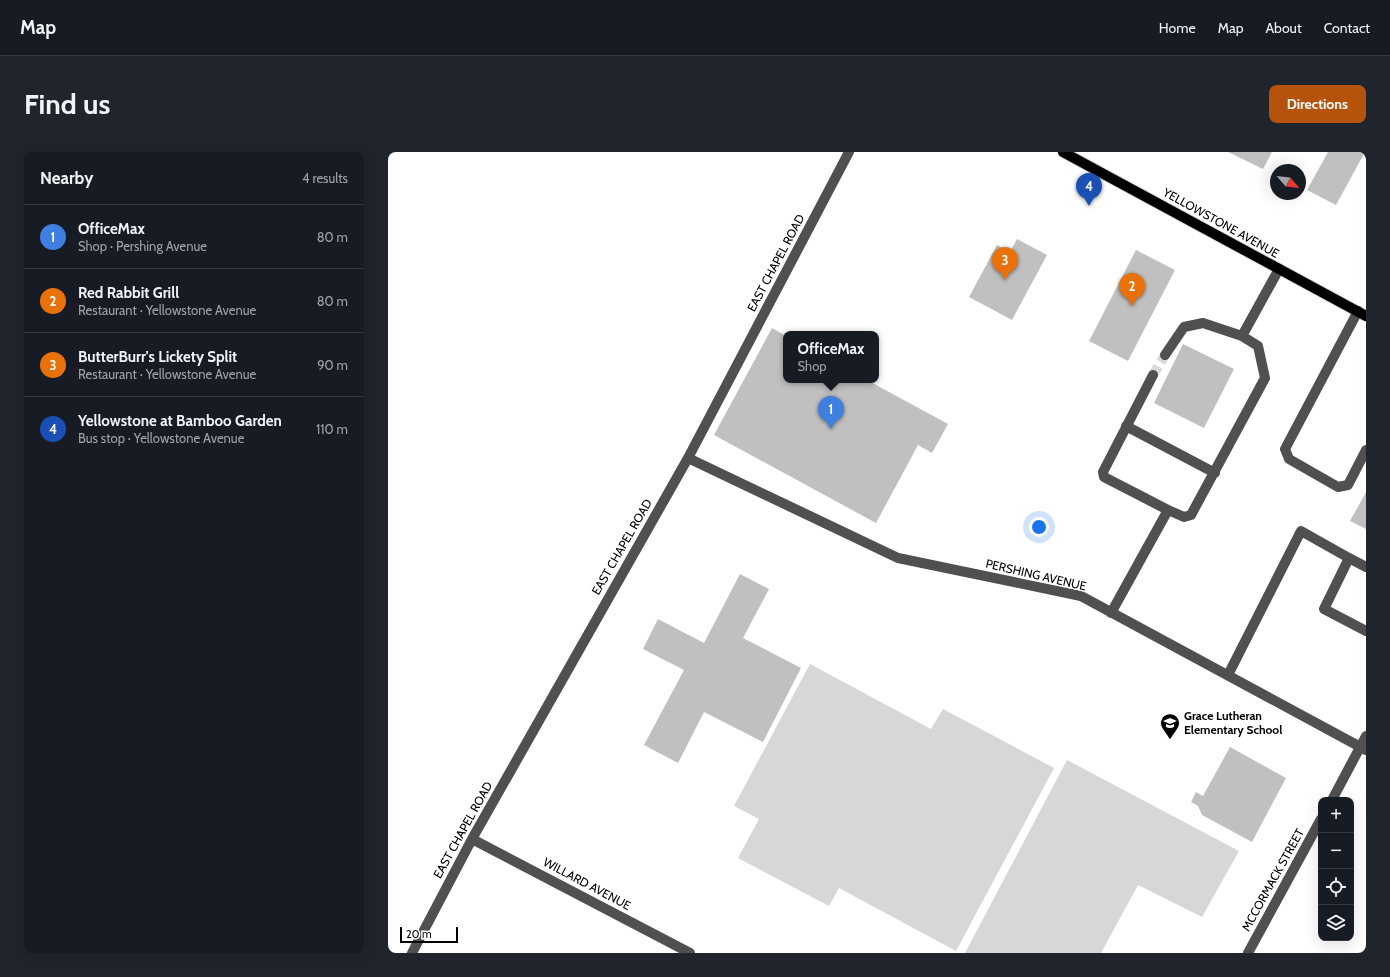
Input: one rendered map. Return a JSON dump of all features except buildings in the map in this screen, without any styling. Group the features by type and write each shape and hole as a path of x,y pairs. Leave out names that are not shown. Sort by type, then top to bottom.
{"main road":[{"name":"YELLOWSTONE AVENUE","path":"1063,152 1362,314"}],"street":[{"name":"EAST CHAPEL ROAD","path":"412,953 472,839 688,458 849,152"},
{"path":"1242,336 1279,269"},
{"path":"1362,314 1285,449 1289,459 1338,487 1348,485 1366,450"},
{"path":"1153,376 1103,472 1104,477 1184,517 1191,515 1265,378 1258,346 1242,336 1203,323 1184,328 1165,355"},
{"path":"1126,426 1215,472"},
{"name":"PERSHING AVENUE","path":"688,458 898,558 1081,596 1363,748"},
{"path":"1111,613 1168,510"},
{"path":"1228,675 1301,531 1366,567"},
{"path":"1349,558 1324,609 1366,631"},
{"path":"1334,797 1363,748 1366,736"},
{"name":"MCCORMACK STREET","path":"1248,953 1318,825"},
{"name":"WILLARD AVENUE","path":"472,839 690,953"}],"shaded area":[{"path":"810,664 931,729 943,709 1054,768 956,951 839,888 829,906 738,858 759,819 734,806"},
{"path":"1067,760 1239,851 1202,917 1138,885 1101,953 965,953"}],"tunnel":[{"path":"1153,375 1165,355"}],"place":[{"name":"Yellowstone at Bamboo Garden","path":"1089,206"},
{"name":"ButterBurr's Lickety Split","path":"1005,280"},
{"name":"Red Rabbit Grill","path":"1132,306"},
{"name":"OfficeMax","path":"831,429"},
{"name":"Grace Lutheran Elementary School","path":"1170,740"}]}
